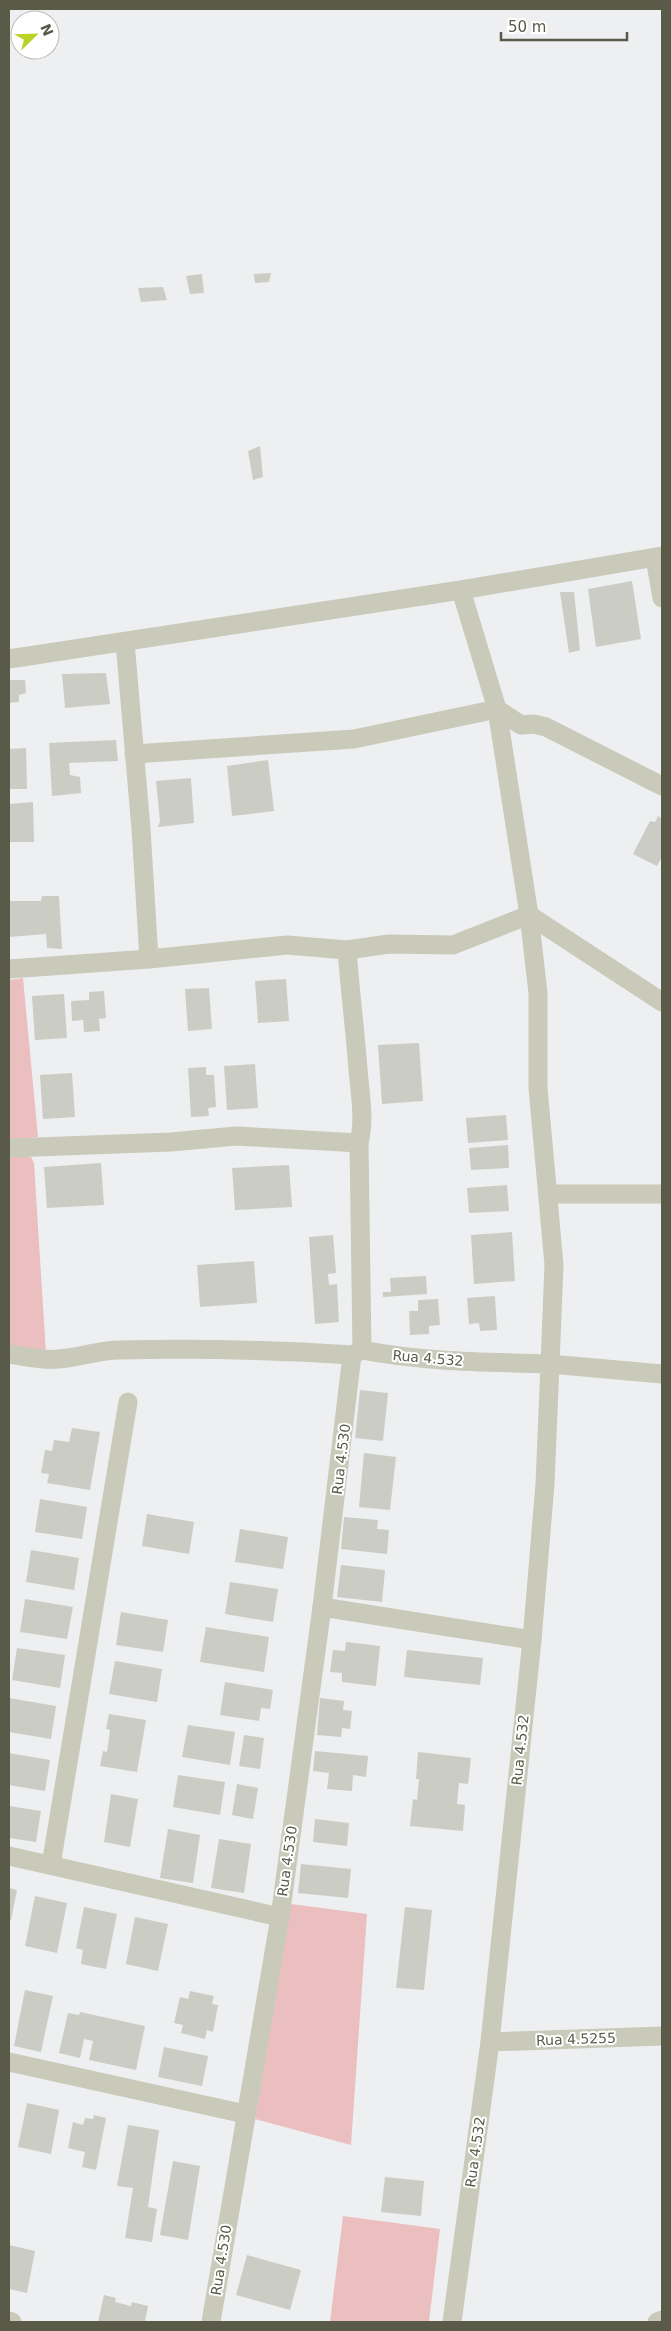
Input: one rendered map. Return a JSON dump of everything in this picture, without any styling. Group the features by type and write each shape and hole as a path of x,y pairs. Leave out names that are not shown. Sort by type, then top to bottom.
{"street":[{"path":"9,658 125,642 290,614 462,590 659,557 662,598"},
{"path":"462,590 497,709 529,915 538,993 538,1088 554,1265 550,1364 662,1374"},
{"path":"125,642 149,959"},
{"path":"134,754 354,739 497,709 521,725 534,724 546,727 662,786"},
{"path":"9,969 149,959 287,945 347,950 389,944 453,945 529,915"},
{"path":"529,915 662,1002"},
{"name":"Rua 4.530","path":"211,2322 280,1918 349,1397 357,1352 358,1143 362,1120 358,1047 347,950"},
{"path":"9,1148 171,1142 236,1136 358,1143"},
{"path":"548,1194 662,1194"},
{"name":"Rua 4.532","path":"9,1354 57,1360 109,1350 187,1348 213,1351 357,1352 445,1361 550,1364 545,1484 532,1640 490,2042 452,2322"},
{"path":"51,1865 128,1402"},
{"path":"322,1607 532,1640"},
{"path":"9,1856 280,1918"},
{"name":"Rua 4.5255","path":"490,2042 662,2036"},
{"path":"9,2062 246,2114"},
{"path":"657,2322 662,2320"}],"shaded area":[{"path":"23,978 38,1137 9,1140 9,980"},
{"path":"9,1155 31,1157 34,1163 46,1354 9,1350"},
{"path":"291,1904 367,1914 351,2145 255,2119"},
{"path":"343,2216 440,2229 429,2322 330,2322"}],"building":[{"path":"271,273 269,282 255,283 254,274"},
{"path":"202,274 204,293 190,294 186,276"},
{"path":"163,287 167,300 141,302 138,288"},
{"path":"260,446 263,477 253,480 248,451"},
{"path":"632,581 641,639 596,647 588,589"},
{"path":"560,592 574,592 580,650 569,653"},
{"path":"106,673 110,704 65,708 62,674"},
{"path":"9,680 25,680 26,693 19,695 19,702 9,703"},
{"path":"116,740 118,761 69,763 70,775 80,777 81,793 52,796 49,743"},
{"path":"26,748 27,789 9,789 9,749"},
{"path":"268,760 274,811 232,816 227,766"},
{"path":"191,778 194,823 158,827 160,821 156,781"},
{"path":"33,802 34,842 9,842 9,804"},
{"path":"658,816 662,819 662,857 657,866 633,854 650,821 655,822"},
{"path":"42,896 59,896 62,949 47,948 46,934 9,937 9,901 41,901"},
{"path":"286,979 289,1021 258,1023 255,981"},
{"path":"209,988 212,1029 188,1031 185,989"},
{"path":"104,991 106,1018 99,1019 100,1031 84,1032 83,1020 72,1021 71,1001 89,1000 89,992"},
{"path":"64,994 67,1038 35,1040 32,996"},
{"path":"419,1043 423,1101 382,1104 378,1045"},
{"path":"255,1064 258,1108 227,1110 224,1066"},
{"path":"206,1067 206,1075 214,1075 216,1107 208,1108 209,1116 191,1117 188,1068"},
{"path":"72,1073 75,1117 43,1119 40,1075"},
{"path":"506,1115 508,1140 468,1143 466,1118"},
{"path":"508,1145 509,1168 471,1170 469,1148"},
{"path":"101,1163 104,1205 47,1208 44,1167"},
{"path":"289,1165 292,1207 235,1210 232,1168"},
{"path":"507,1185 509,1211 469,1213 467,1188"},
{"path":"512,1232 515,1281 474,1284 471,1235"},
{"path":"333,1235 336,1273 328,1274 329,1285 337,1284 339,1322 315,1324 309,1237"},
{"path":"254,1261 257,1303 200,1307 197,1265"},
{"path":"426,1276 427,1294 383,1297 383,1292 391,1292 390,1278"},
{"path":"495,1296 497,1330 480,1331 479,1323 469,1324 467,1298"},
{"path":"438,1299 440,1325 429,1326 429,1334 410,1335 409,1311 418,1311 418,1300"},
{"path":"360,1390 388,1393 383,1441 355,1438"},
{"path":"72,1428 100,1432 90,1490 47,1483 49,1474 41,1473 45,1450 52,1451 54,1440 69,1442"},
{"path":"364,1453 396,1457 390,1510 359,1507"},
{"path":"40,1499 87,1507 82,1539 35,1532"},
{"path":"147,1514 194,1522 189,1554 142,1546"},
{"path":"344,1517 378,1520 377,1529 389,1530 387,1554 341,1549"},
{"path":"240,1529 288,1537 283,1569 235,1562"},
{"path":"31,1550 79,1558 74,1590 26,1582"},
{"path":"341,1565 385,1570 382,1602 337,1597"},
{"path":"230,1582 278,1589 273,1622 225,1614"},
{"path":"25,1599 73,1607 67,1639 20,1632"},
{"path":"121,1612 168,1620 163,1652 116,1645"},
{"path":"206,1627 269,1637 264,1672 200,1662"},
{"path":"346,1642 380,1646 376,1686 342,1682 342,1673 330,1672 333,1650 345,1651"},
{"path":"17,1648 65,1655 60,1688 12,1680"},
{"path":"407,1650 483,1658 480,1685 404,1677"},
{"path":"115,1661 162,1669 157,1702 109,1694"},
{"path":"225,1682 273,1690 270,1709 261,1708 259,1721 220,1715"},
{"path":"9,1698 56,1706 51,1739 9,1732"},
{"path":"320,1698 344,1701 343,1710 352,1711 350,1729 342,1728 341,1737 317,1735"},
{"path":"109,1714 146,1720 137,1772 100,1766 103,1751 107,1752 110,1730 106,1729"},
{"path":"188,1725 235,1732 230,1765 182,1757"},
{"path":"244,1735 264,1738 260,1769 239,1766"},
{"path":"315,1751 368,1756 366,1777 353,1775 352,1791 327,1789 329,1773 313,1771"},
{"path":"418,1752 471,1758 468,1784 459,1783 457,1804 465,1805 463,1831 410,1826 413,1799 417,1800 419,1779 416,1779"},
{"path":"9,1753 50,1760 45,1791 9,1785"},
{"path":"178,1775 225,1782 220,1815 173,1807"},
{"path":"237,1784 258,1788 253,1819 232,1815"},
{"path":"111,1794 138,1799 130,1847 104,1842"},
{"path":"9,1806 41,1811 36,1842 9,1838"},
{"path":"315,1819 349,1823 347,1846 313,1842"},
{"path":"168,1829 200,1835 193,1883 160,1878"},
{"path":"219,1839 251,1844 244,1893 211,1888"},
{"path":"301,1864 351,1869 348,1898 298,1893"},
{"path":"9,1888 17,1890 11,1920 9,1919"},
{"path":"35,1896 67,1903 57,1953 25,1946"},
{"path":"84,1907 117,1914 106,1969 81,1964 83,1950 76,1948"},
{"path":"405,1907 432,1910 424,1990 396,1988"},
{"path":"135,1917 168,1924 158,1971 126,1964"},
{"path":"25,1990 53,1996 41,2052 14,2046"},
{"path":"190,1991 214,1996 212,2004 218,2005 213,2032 207,2030 205,2039 181,2033 183,2025 174,2023 180,1997 188,1999"},
{"path":"80,2012 145,2026 136,2070 89,2060 93,2041 84,2039 80,2058 59,2053 68,2013 79,2015"},
{"path":"164,2047 208,2056 202,2086 158,2077"},
{"path":"27,2103 59,2110 51,2154 18,2147"},
{"path":"94,2115 106,2118 96,2170 82,2167 85,2152 68,2148 73,2122 83,2125 85,2118 93,2119"},
{"path":"128,2125 159,2130 148,2207 157,2209 152,2242 125,2238 133,2188 117,2186"},
{"path":"173,2161 200,2166 188,2240 160,2235"},
{"path":"385,2177 424,2181 421,2216 381,2212"},
{"path":"9,2245 35,2251 27,2293 9,2289"},
{"path":"247,2255 301,2270 290,2310 236,2295"},
{"path":"104,2295 116,2298 115,2302 131,2306 132,2302 148,2306 145,2322 98,2322"}]}
